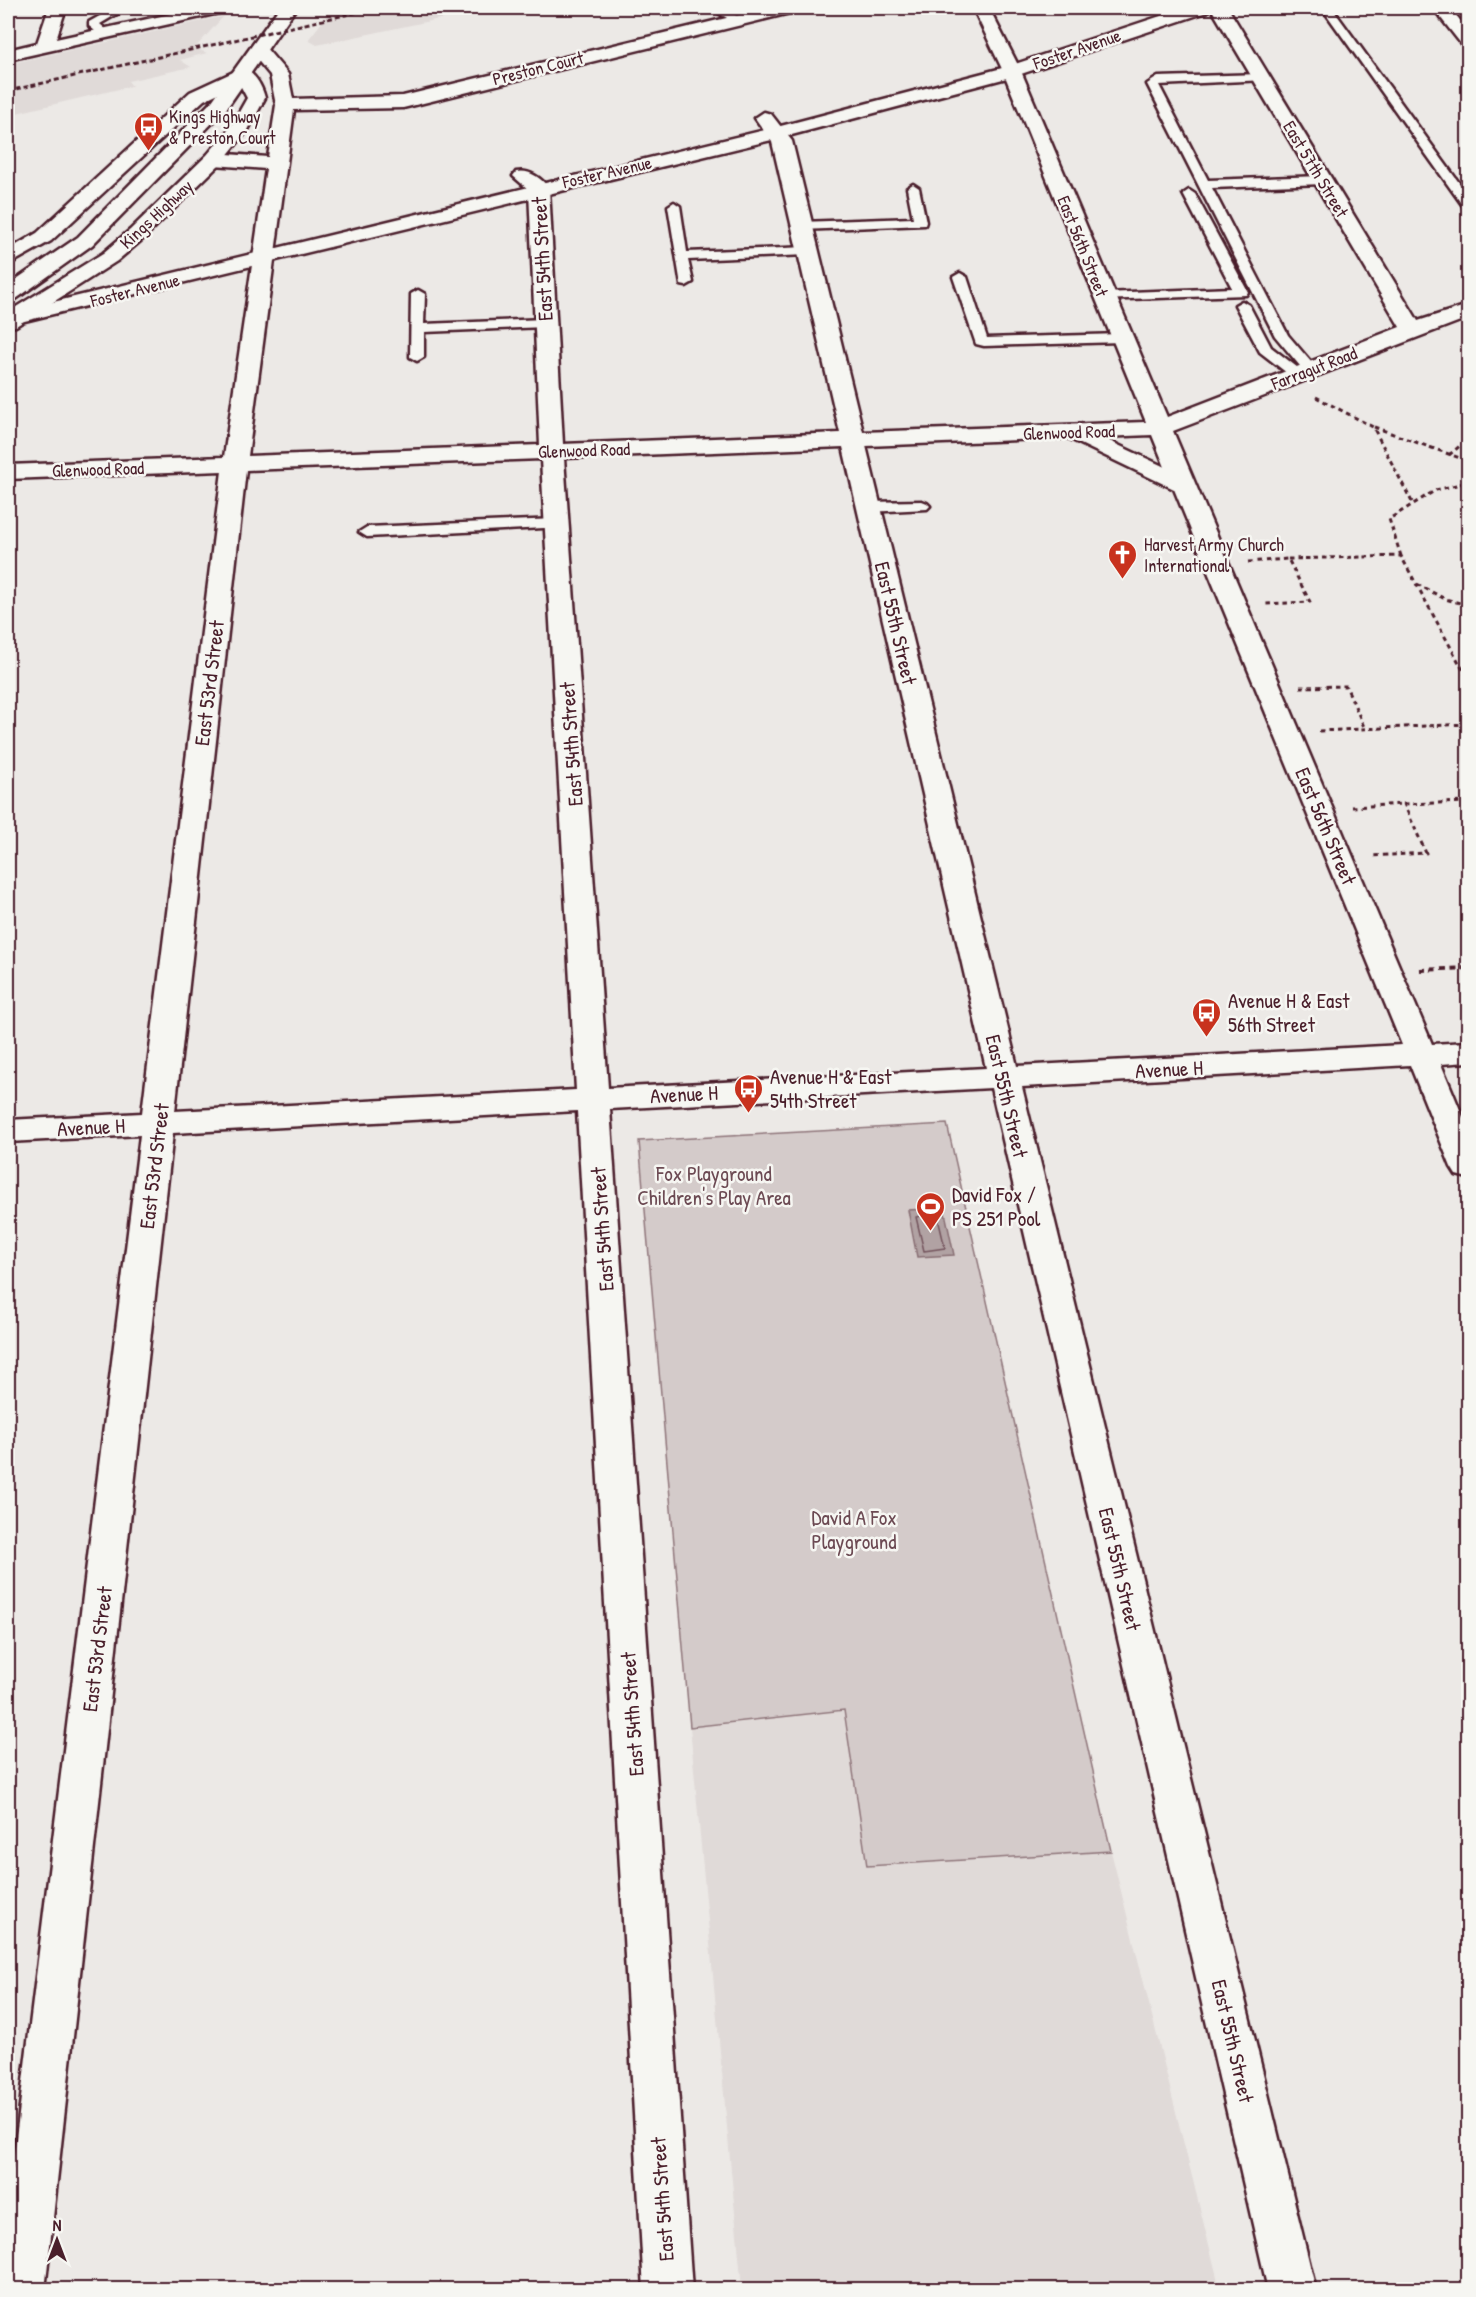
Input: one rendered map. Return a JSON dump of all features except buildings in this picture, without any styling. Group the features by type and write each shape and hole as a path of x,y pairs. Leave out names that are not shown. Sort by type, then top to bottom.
{"street":[{"path":"45,46 57,8"},
{"path":"8,54 219,8"},
{"name":"Kings Highway","path":"8,310 85,241 219,105 287,8"},
{"name":"Preston Court","path":"285,105 403,102 788,8"},
{"name":"East 56th Street","path":"981,8 1008,64 1468,1167"},
{"name":"Foster Avenue","path":"1008,64 1150,8"},
{"name":"Foster Avenue","path":"8,310 770,125 1008,64 1201,8"},
{"name":"East 57th Street","path":"1219,8 1413,330"},
{"path":"1441,8 1468,41"},
{"name":"East 53rd Street","path":"21,2289 237,464 285,105 279,74 259,51"},
{"name":"Kings Highway","path":"8,310 55,291 110,257 214,159 238,130 256,98 253,88 242,74"},
{"name":"Kings Highway","path":"8,259 44,237 197,96 242,74"},
{"name":"East 55th Street","path":"770,125 782,141 1292,2289"},
{"path":"214,159 276,164"},
{"name":"East 54th Street","path":"531,182 545,323 668,2289"},
{"name":"Foster Avenue","path":"55,291 264,249"},
{"name":"Farragut Road","path":"1160,428 1297,374 1468,311"},
{"name":"Glenwood Road","path":"8,472 1160,428"},
{"path":"1070,432 1184,485"},
{"name":"Avenue H","path":"8,1131 1468,1052"}],"lane":[{"path":"104,33 93,24 121,8"},
{"path":"716,8 738,20"},
{"path":"1327,8 1468,202"},
{"path":"1262,78 1158,81 1153,84 1282,336 1297,374"},
{"path":"1204,184 1323,180"},
{"path":"801,226 920,222 913,188"},
{"path":"1104,297 1241,292 1190,194"},
{"path":"674,206 686,282"},
{"path":"681,256 807,251"},
{"path":"960,277 981,341 1121,338"},
{"path":"417,357 418,294"},
{"path":"1242,305 1265,349 1297,374"},
{"path":"417,328 545,323"},
{"path":"868,507 922,506"},
{"path":"367,532 557,524"}],"path":[{"path":"1297,374 1373,427 1468,461"},
{"path":"1373,427 1412,502"},
{"path":"1448,455 1468,439"},
{"path":"1468,482 1456,483 1420,496 1389,519 1401,556 1468,679"},
{"path":"1217,564 1288,559 1401,556"},
{"path":"1234,605 1310,602 1288,559"},
{"path":"1417,584 1445,599 1468,605"},
{"path":"1269,688 1346,686 1365,729"},
{"path":"1287,732 1468,724"},
{"path":"1319,809 1468,802"},
{"path":"1339,857 1426,853 1404,804"},
{"path":"1387,972 1468,968"}],"shaded area":[{"path":"333,8 457,8 463,14 317,45 308,40"},
{"path":"224,16 195,48 207,53 180,60 191,67 128,81 132,86 8,115 8,64"},
{"path":"844,1709 867,1866 1111,1851 1220,2289 742,2289 690,1727"}],"green space":[{"name":"David A Fox Playground","path":"947,1124 1111,1851 867,1866 844,1710 690,1727 639,1141"}],"water":[{"name":"David Fox / PS 251 Pool","path":"944,1208 954,1255 917,1257 908,1210"}],"railway":[{"path":"8,91 376,8"}],"place":[{"name":"Kings Highway & Preston Court","path":"148,152"},
{"name":"Harvest Army Church International","path":"1123,580"},
{"name":"Avenue H & East 56th Street","path":"1207,1038"},
{"name":"Avenue H & East 54th Street","path":"749,1114"},
{"name":"David Fox / PS 251 Pool","path":"931,1232"}],"park label":[{"name":"Fox Playground Children's Play Area","path":"714,1185"}]}
